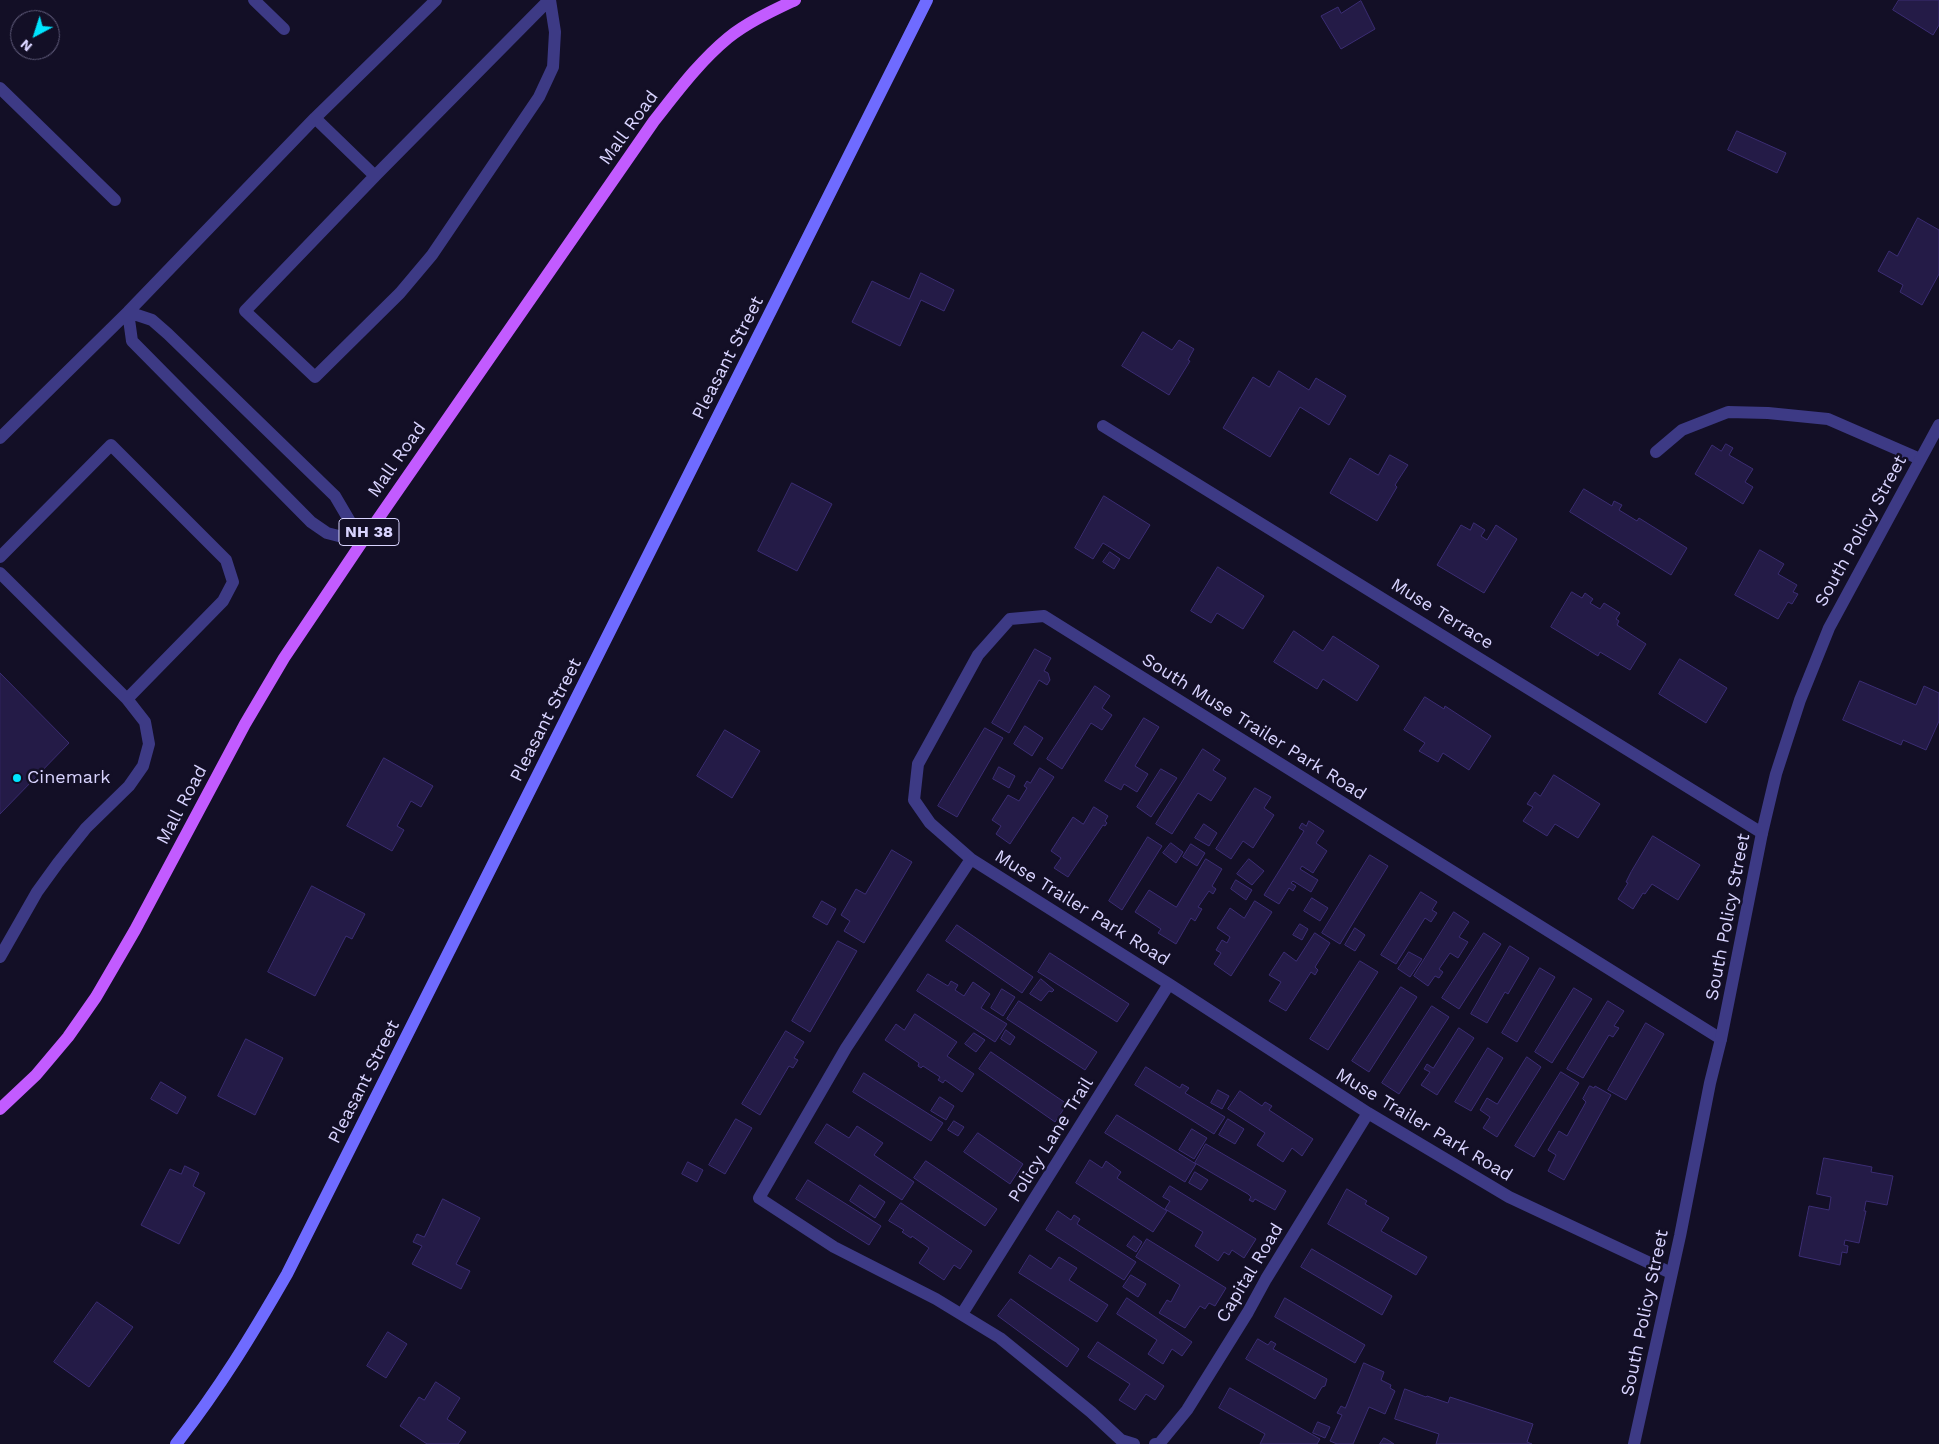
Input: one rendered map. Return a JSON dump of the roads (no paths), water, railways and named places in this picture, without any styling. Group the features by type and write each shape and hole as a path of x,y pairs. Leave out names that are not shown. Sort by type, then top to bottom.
{"main road":[{"name":"Mall Road","path":"0,1109 43,1068 96,997 135,930 284,658 362,542 654,121 701,63 729,38 761,17 795,0"},
{"name":"Pleasant Street","path":"176,1444 207,1404 249,1341 287,1274 927,0"}],"street":[{"path":"254,0 284,29"},
{"path":"0,438 128,312 315,118 436,0"},
{"path":"550,0 555,32 552,68 539,97 432,255 400,294 315,377 245,311 375,176 550,0"},
{"path":"0,88 115,200"},
{"path":"315,118 375,176"},
{"path":"128,312 132,341 311,522 327,533 362,542"},
{"path":"128,312 152,320 168,334 334,496 362,542"},
{"path":"1656,452 1682,430 1728,412 1768,413 1828,419 1920,459"},
{"name":"South Policy Street","path":"1634,1444 1672,1273 1762,833 1776,774 1797,709 1828,628 1939,425"},
{"name":"Muse Terrace","path":"1104,426 1762,833"},
{"path":"0,557 111,445 226,560 233,582 223,601 127,699"},
{"path":"0,573 127,699 145,722 149,744 144,766 129,786 86,828 58,863 38,892 0,957"},
{"name":"South Muse Trailer Park Road","path":"971,858 930,823 914,800 918,764 978,655 1010,619 1044,616 1721,1039"},
{"name":"Muse Trailer Park Road","path":"962,1314 834,1247 758,1198 846,1048 971,858 1368,1113 1509,1197 1672,1273"},
{"name":"Policy Lane Trail","path":"962,1314 1169,984"},
{"name":"Capital Road","path":"1155,1444 1159,1444 1187,1410 1368,1113"},
{"path":"962,1314 1000,1338 1091,1412 1121,1440 1134,1444"}],"place":[{"name":"Cinemark","path":"17,778"}]}
